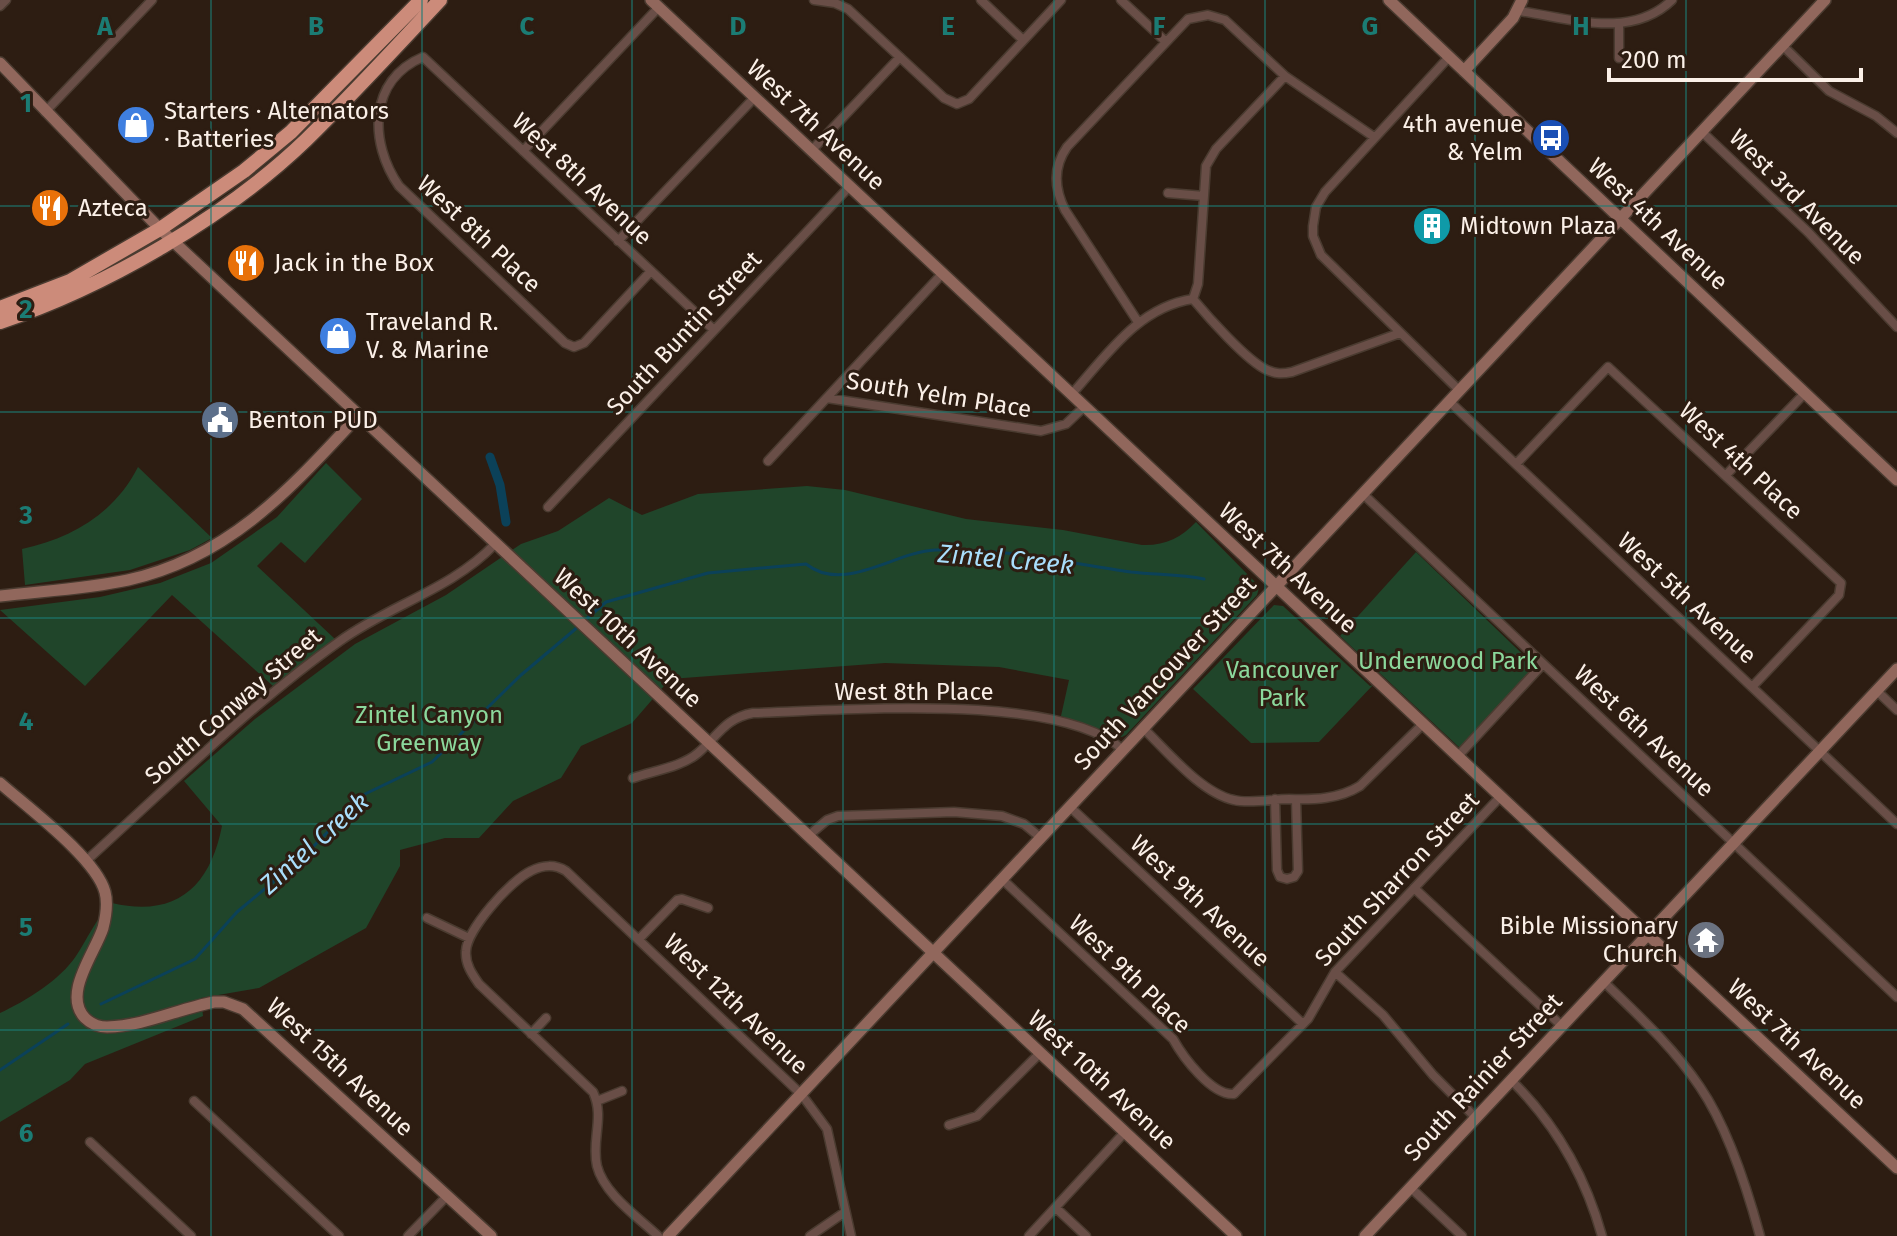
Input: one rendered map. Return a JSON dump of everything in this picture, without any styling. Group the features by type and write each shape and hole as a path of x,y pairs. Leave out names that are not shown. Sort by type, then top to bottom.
{"highway":[{"path":"0,308 70,281 160,229 261,159 421,0"},
{"path":"0,322 88,286 172,240 254,184 305,141 440,0"}],"street":[{"path":"0,6 6,0"},
{"path":"45,112 152,0"},
{"path":"814,0 835,3 848,9 944,98 957,104 969,99 1061,0"},
{"path":"981,0 1023,40"},
{"path":"1121,0 1165,41"},
{"name":"West 4th Avenue","path":"1389,0 1897,480"},
{"path":"1464,71 1520,6 1619,24 1646,18 1672,0"},
{"name":"South Vancouver Street","path":"668,1236 1825,0"},
{"path":"523,151 655,4"},
{"name":"West 7th Avenue","path":"655,4 1897,1168"},
{"path":"1138,322 1065,210 1055,180 1061,155 1067,147 1188,19 1208,15 1225,20 1285,76 1374,137"},
{"path":"1619,24 1619,58"},
{"path":"1782,45 1829,91 1876,116 1897,133"},
{"name":"West 8th Avenue","path":"423,57 714,330"},
{"name":"West 8th Place","path":"423,57 404,68 392,80 383,92 378,112 383,153 390,174 411,199 565,343 574,347 584,343 651,271"},
{"path":"811,151 900,57"},
{"path":"1449,57 1320,199 1313,217 1313,236 1321,255 1334,270 1460,391"},
{"name":"West 10th Avenue","path":"0,63 160,229 1236,1236"},
{"path":"1193,299 1198,284 1205,174 1210,158 1285,76"},
{"path":"618,241 755,97"},
{"name":"West 3rd Avenue","path":"1701,131 1808,232 1897,327"},
{"name":"South Buntin Street","path":"548,507 849,187"},
{"path":"1168,193 1204,196"},
{"path":"768,461 942,274"},
{"path":"1193,299 1252,360 1279,374 1400,333"},
{"path":"1071,395 1138,322 1174,304 1193,299"},
{"name":"West 4th Place","path":"1516,464 1608,367 1727,474 1841,583 1842,588 1839,595 1752,687"},
{"path":"1727,474 1805,393"},
{"name":"South Yelm Place","path":"827,398 1041,431 1066,424 1084,407"},
{"name":"West 5th Avenue","path":"1450,402 1897,824"},
{"path":"0,596 127,580 206,552 271,506 358,416"},
{"name":"West 6th Avenue","path":"1363,494 1897,997"},
{"name":"South Conway Street","path":"86,861 311,663 368,623 459,575 495,544"},
{"path":"1458,756 1543,664"},
{"name":"South Rainier Street","path":"1365,1236 1897,669"},
{"path":"1877,691 1897,710"},
{"name":"West 8th Place","path":"633,778 688,759 698,753 730,720 753,713 959,708 1055,722 1108,738 1123,750"},
{"path":"1143,728 1198,781 1236,801 1325,798 1350,792 1360,786 1423,724"},
{"name":"West 15th Avenue","path":"0,783 86,861 101,881 106,909 99,937 79,988 78,1003 83,1017 105,1027 138,1023 214,1002 243,1009 491,1236"},
{"name":"South Sharron Street","path":"1229,1095 1239,1092 1303,1024 1335,972 1501,796"},
{"path":"1275,799 1277,870 1280,877 1287,879 1294,877 1298,871 1296,800"},
{"name":"West 9th Avenue","path":"1070,807 1303,1024"},
{"path":"808,836 827,820 838,816 954,812 1014,819 1041,838"},
{"name":"West 12th Avenue","path":"469,938 489,910 522,876 540,867 560,867 802,1095 827,1129 851,1236"},
{"name":"West 9th Place","path":"1003,880 1173,1039 1185,1059 1219,1091 1229,1095"},
{"path":"1414,888 1562,1026"},
{"path":"639,939 677,900 708,908"},
{"path":"427,918 469,938 466,952 471,973 584,1082 597,1101 600,1115 596,1151 601,1175 611,1191 658,1236"},
{"path":"1335,972 1383,1015 1433,1075 1476,1118"},
{"path":"1604,982 1666,1044 1702,1090 1738,1166 1760,1236"},
{"path":"531,1034 546,1018"},
{"path":"949,1125 977,1116 1040,1053"},
{"path":"1511,1080 1540,1110 1563,1141 1590,1198 1602,1236"},
{"path":"597,1101 622,1091"},
{"path":"194,1101 339,1236"},
{"path":"1029,1236 1125,1132"},
{"path":"90,1142 191,1236"},
{"path":"1410,1187 1462,1236"},
{"path":"408,1236 447,1196"},
{"path":"1056,1208 1086,1236"},
{"path":"810,1236 845,1212"}],"green space":[{"path":"326,463 362,499 305,563 281,542 257,566 335,639 273,686 172,595 85,686 0,610 100,597 160,583 211,563 277,517"},
{"path":"138,467 212,538 190,550 130,570 25,585 22,549 58,538 90,522 117,498"},
{"name":"Zintel Canyon Greenway","path":"807,486 845,490 966,519 1063,530 1142,545 1172,540 1196,522 1259,588 1257,595 1122,737 1061,716 1069,680 999,667 885,663 670,679 632,723 581,746 561,778 513,801 479,838 445,838 400,850 400,866 366,928 259,988 201,998 203,1016 85,1064 70,1080 0,1122 0,1013 31,996 61,973 112,903 154,906 172,901 199,881 209,866 222,826 184,781 255,719 355,644 446,595 521,544 558,531 609,498 642,515 698,494"},
{"name":"Underwood Park","path":"1416,552 1536,667 1461,749 1340,636"},
{"name":"Vancouver Park","path":"1274,605 1283,606 1370,686 1373,685 1319,742 1251,743 1193,689"}],"waterway":[{"path":"490,457 500,485 506,522"},
{"name":"Zintel Creek","path":"584,621 606,602 708,573 806,564 836,575 935,550 1008,553 1131,572 1204,579"},
{"name":"Zintel Creek","path":"101,1004 195,959 237,912 303,857 365,794 432,762 521,675 579,626"},
{"name":"Zintel Creek","path":"0,1070 68,1024"}],"place":[{"name":"Starters · Alternators · Batteries","path":"136,125"},
{"name":"4th avenue & Yelm","path":"1551,138"},
{"name":"Azteca","path":"50,208"},
{"name":"Midtown Plaza","path":"1432,226"},
{"name":"Jack in the Box","path":"246,263"},
{"name":"Traveland R. V. & Marine","path":"338,336"},
{"name":"Benton PUD","path":"220,420"},
{"name":"Bible Missionary Church","path":"1706,940"}]}
